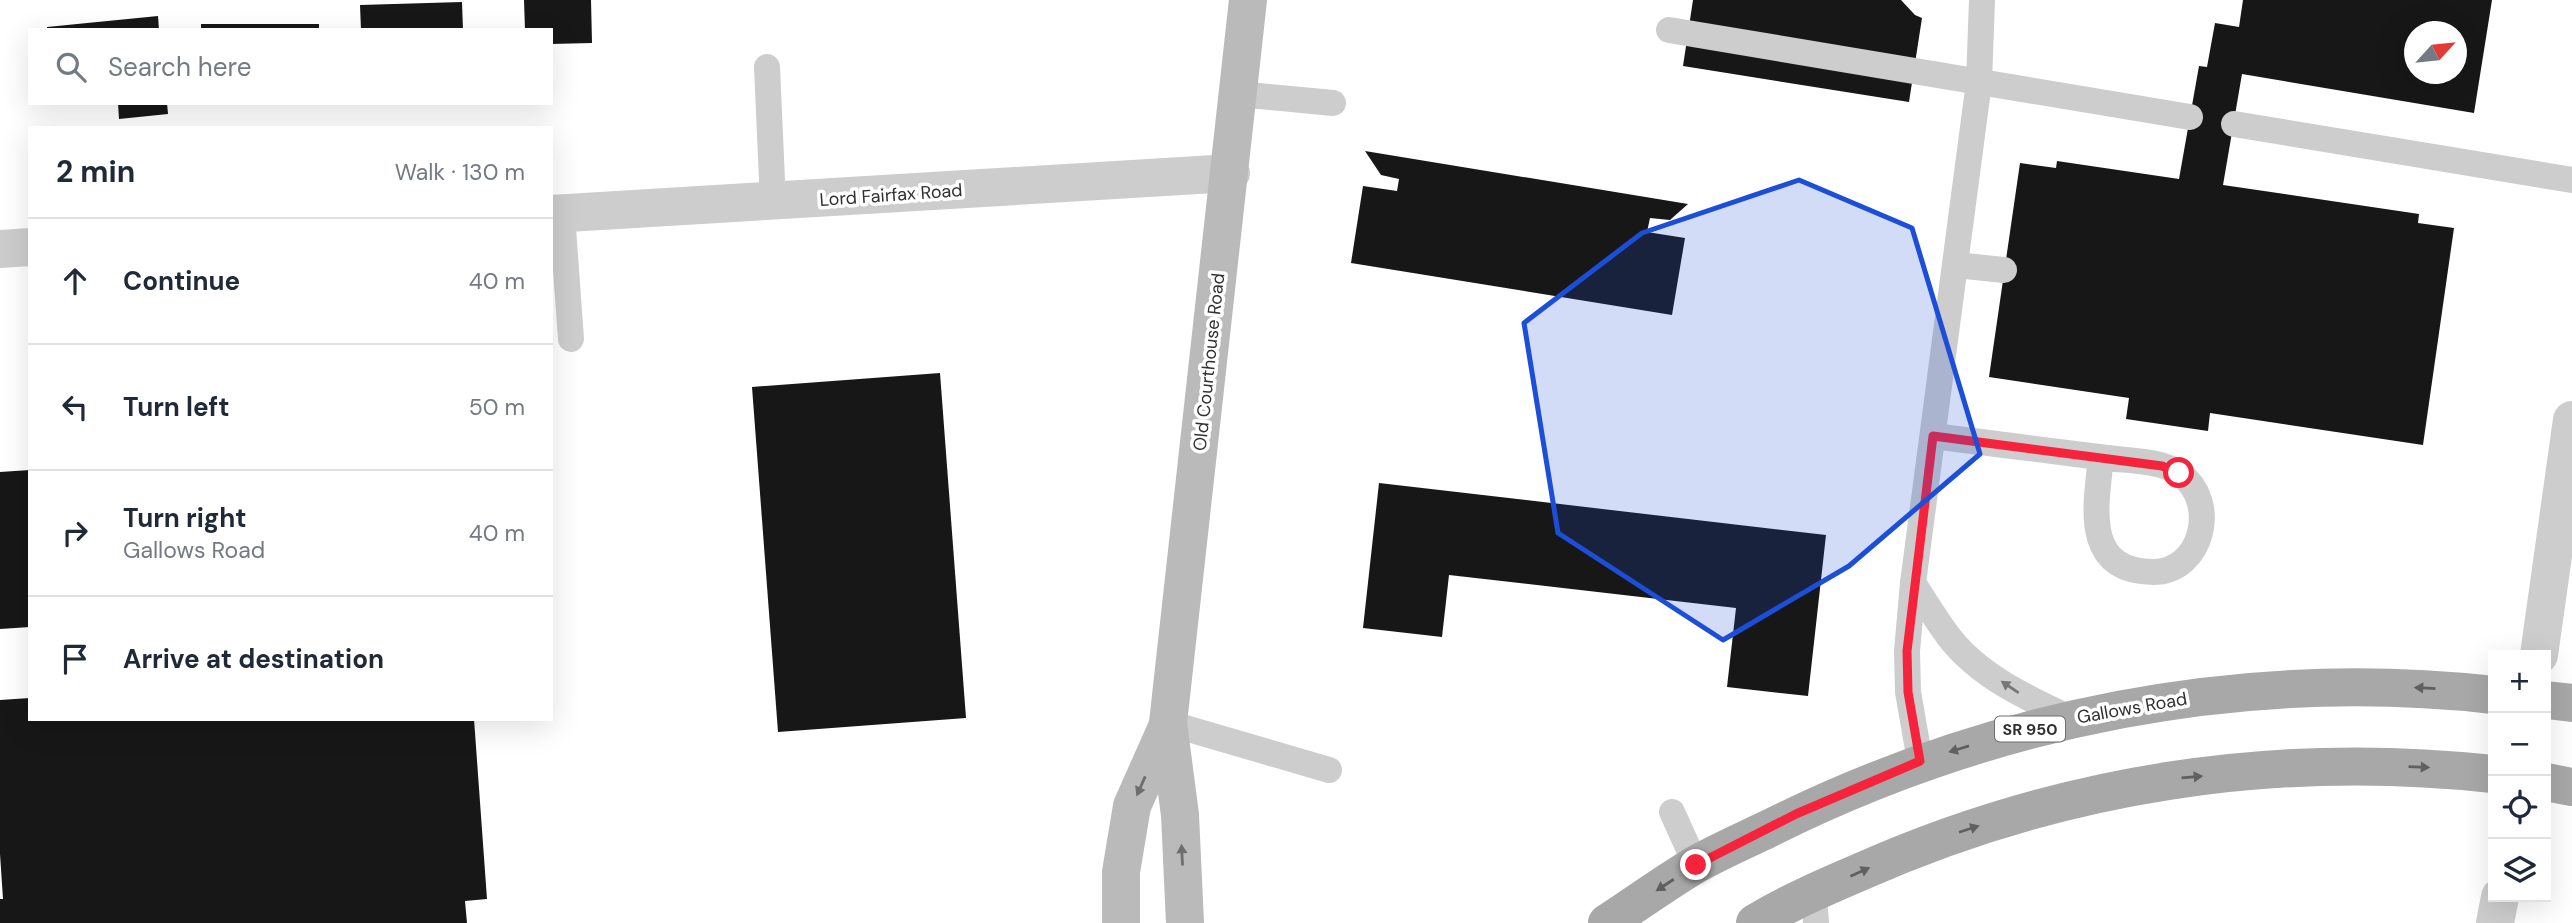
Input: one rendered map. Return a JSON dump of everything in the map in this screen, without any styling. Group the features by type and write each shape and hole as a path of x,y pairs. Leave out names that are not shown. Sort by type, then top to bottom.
{"main road":[{"name":"Old Courthouse Road","path":"1185,923 1180,815 1168,723 1231,173 1248,0"},
{"name":"Gallows Road","path":"1607,923 1696,865 1796,814 1920,761 2070,718 2158,701 2261,690 2425,688 2488,694"},
{"path":"2551,701 2572,703"},
{"name":"Old Courthouse Road","path":"1121,923 1121,872 1132,806 1168,723"},
{"path":"1755,923 1815,908 1918,845 2079,796 2162,779 2326,767 2420,767 2488,774"},
{"path":"2551,783 2572,787"}],"street":[{"name":"Lord Fairfax Road","path":"557,214 773,203 1231,173"},
{"path":"0,248 28,247"},
{"path":"2540,650 2569,468 2572,420"},
{"path":"2496,923 2499,902"}],"lane":[{"path":"1920,761 1908,692 1907,651 1913,583 1979,82 1982,0"},
{"path":"1669,30 2190,117"},
{"path":"767,67 773,203"},
{"path":"1238,94 1333,103"},
{"path":"2234,124 2572,180"},
{"path":"557,214 571,339"},
{"path":"1956,265 2004,270"},
{"path":"1933,436 2101,458 2162,466 2179,473 2193,486 2201,503 2203,522 2191,553 2176,565 2158,572 2138,572 2121,565 2107,552 2095,523 2101,458"},
{"path":"1913,583 1950,639 1985,671 2021,695 2070,718"},
{"path":"1168,723 1329,770"},
{"path":"1672,812 1696,865"}],"highlighted area":[{"path":"1799,180 1912,228 1980,454 1849,566 1723,640 1558,533 1524,323 1642,233"}],"building":[{"path":"524,0 591,0 592,43 553,44 553,28 525,28"},
{"path":"1693,0 1901,0 1915,15 1922,18 1909,102 1683,66"},
{"path":"2243,0 2492,0 2474,113 2242,74 2223,185 2419,214 2418,223 2454,228 2423,445 2210,413 2208,431 2126,419 2129,398 1989,377 2020,163 2056,168 2057,161 2179,179 2199,66 2207,67 2215,23 2239,27"},
{"path":"462,2 463,28 361,28 360,5"},
{"path":"158,16 159,28 47,28"},
{"path":"201,24 319,24 319,28 201,28"},
{"path":"118,105 167,105 168,114 119,119"},
{"path":"1365,151 1688,204 1670,220 1650,218 1647,232 1685,238 1672,315 1351,263 1363,186 1397,191 1399,179 1381,175"},
{"path":"940,373 966,718 778,732 752,387"},
{"path":"28,470 28,627 0,629 0,472"},
{"path":"1379,483 1826,535 1808,696 1727,687 1736,608 1449,575 1442,637 1363,628"},
{"path":"28,698 28,721 474,721 487,899 465,901 467,923 0,923 0,899 3,899 0,854 0,700"}],"route":[{"path":"1696,865 1796,814 1920,761 1908,692 1907,651 1913,583 1933,436 2162,466 2179,473"}]}
